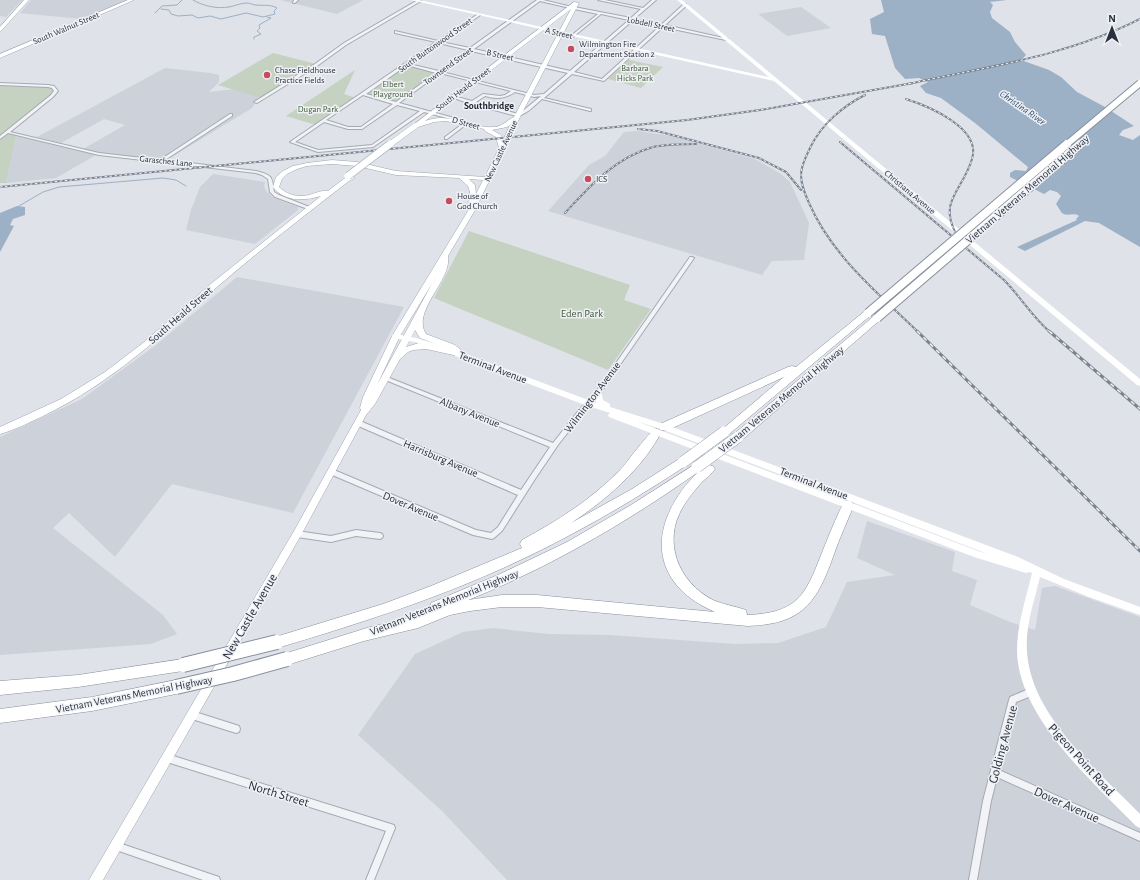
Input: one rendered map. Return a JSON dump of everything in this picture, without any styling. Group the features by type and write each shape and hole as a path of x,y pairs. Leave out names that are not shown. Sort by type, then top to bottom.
{"highway":[{"name":"Vietnam Veterans Memorial Highway","path":"0,716 92,704 176,687 233,674 364,635 459,598 548,558 614,522 703,468 741,437 872,315 1140,83"},
{"name":"Vietnam Veterans Memorial Highway","path":"0,688 78,681 183,664 277,642 330,627 426,595 484,571 563,533 608,509 683,462 724,432 824,348 872,315 1140,92"},
{"path":"426,595 528,543 581,512 618,481 660,430 784,373 824,348"},
{"path":"703,468 674,513 668,536 668,553 674,570 685,586 701,599 728,611 749,615 770,612 788,605 798,598 811,580 846,501"},
{"path":"364,635 418,622 456,608 485,602 547,602 737,620 758,620 771,618 788,612 798,606 812,592 818,580 846,501"}],"main road":[{"path":"0,30 28,0"},
{"name":"South Walnut Street","path":"0,56 132,0"},
{"name":"A Street","path":"413,0 758,78 776,80"},
{"name":"Christiana Avenue","path":"679,0 1140,384"},
{"name":"South Heald Street","path":"0,431 35,416 74,395 122,364 256,251 310,208 416,126 430,113 475,81 576,4"},
{"name":"New Castle Avenue","path":"361,418 367,397 396,336 472,210 518,115 576,4"},
{"path":"558,17 567,16 568,21"},
{"path":"0,51 7,53"},
{"name":"D Street","path":"457,120 468,124 499,129 509,125 518,115"},
{"name":"South Heald Street","path":"416,126 435,120 457,120"},
{"path":"468,124 496,133 500,138 502,148"},
{"path":"336,188 319,196 298,198 281,193 276,187 276,184 282,174 297,167 338,162 350,162 396,173 488,179"},
{"path":"451,176 465,180 472,185 474,192 472,210"},
{"name":"New Castle Avenue","path":"96,880 297,534 361,418 372,402 438,280 445,257"},
{"path":"419,316 419,330 423,336 452,347 461,355"},
{"name":"Terminal Avenue","path":"396,336 461,355 588,403 638,418 660,430"},
{"path":"385,376 402,352 410,347 422,346 461,355"},
{"path":"598,392 598,399 604,405 638,418"},
{"name":"Terminal Avenue","path":"588,403 625,421 660,430 846,501 977,554 1015,567 1037,572 1140,611"},
{"path":"1032,692 1023,668 1022,645 1024,625 1037,572"},
{"name":"Pigeon Point Road","path":"1032,692 1048,722 1061,738 1140,822"}],"street":[{"name":"Lobdell Street","path":"539,0 576,4 601,14 726,39"},
{"name":"Townsend Street","path":"324,121 348,128 362,128 539,0"},
{"path":"600,0 644,9"},
{"path":"453,97 518,115 543,96 654,0"},
{"path":"256,102 316,65 345,44 419,1"},
{"path":"636,50 685,5"},
{"path":"573,36 601,14"},
{"name":"South Buttonwood Street","path":"423,111 373,146 318,151 292,142 478,15"},
{"name":"B Street","path":"396,32 603,80 636,50"},
{"path":"407,64 514,91 543,96 572,106 590,110"},
{"path":"0,84 51,87 56,90 52,96 0,138"},
{"path":"472,103 484,95 496,98 506,97 514,91"},
{"name":"D Street","path":"363,94 457,120"},
{"path":"161,161 231,115"},
{"path":"446,138 468,124"},
{"name":"Garasches Lane","path":"7,132 90,153 264,174 270,179 272,192 277,196 310,208"},
{"name":"Wilmington Avenue","path":"492,536 500,529 555,446 598,392 692,258"},
{"name":"Albany Avenue","path":"385,376 555,446"},
{"name":"Harrisburg Avenue","path":"361,418 523,494"},
{"name":"Dover Avenue","path":"332,472 475,534 492,536"},
{"path":"297,534 331,539 356,533 380,536"},
{"name":"Golding Avenue","path":"973,880 987,803 1012,700 1032,692"},
{"path":"192,715 236,729"},
{"name":"North Street","path":"167,758 391,828 370,880"},
{"name":"Dover Avenue","path":"995,772 1140,837"},
{"path":"116,846 216,880"}],"shaded area":[{"path":"0,0 22,0 6,17 0,16"},
{"path":"31,0 127,0 82,19 20,13"},
{"path":"280,0 363,0 337,14"},
{"path":"801,7 831,28 787,36 758,14"},
{"path":"165,68 219,75 219,82 209,92 244,88 261,93 252,108 167,160 99,153 83,149 125,125 104,119 61,143 37,137"},
{"path":"638,131 671,136 755,159 781,174 790,182 809,223 804,260 772,261 762,275 548,211 589,165 605,156 624,132"},
{"path":"16,136 96,155 56,178 6,183"},
{"path":"213,174 265,182 264,187 274,198 298,207 298,210 255,244 186,230 191,210 200,187"},
{"path":"237,277 404,307 293,513 172,484 115,557 69,513 53,528 163,615 177,634 151,644 0,655 0,437 82,399 156,345"},
{"path":"867,521 955,552 952,571 977,580 970,605 1010,622 1035,630 1042,588 1055,586 1140,617 1140,880 507,880 442,811 358,735 415,654 463,632 493,628 548,634 609,635 735,644 778,643 826,627 847,582 895,575 857,558"}],"green space":[{"name":"Chase Fieldhouse Practice Fields","path":"273,53 316,64 262,98 218,85"},
{"name":"Barbara Hicks Park","path":"629,60 663,67 641,88 608,79"},
{"name":"Elbert Playground","path":"407,65 436,73 396,102 366,94"},
{"name":"Dugan Park","path":"355,70 344,94 356,98 316,125 286,116"},
{"path":"0,84 53,87 56,92 8,132 16,136 6,183 0,183"},
{"name":"Eden Park","path":"469,231 630,285 624,300 651,309 608,370 434,298"}],"water":[{"name":"Christina River","path":"881,0 1007,0 990,2 993,5 990,12 992,18 1010,32 1015,42 1026,55 1021,60 1049,70 1061,77 1077,92 1105,107 1134,126 1123,130 1119,135 1133,140 1140,135 1140,247 1099,223 1085,221 1025,251 1017,247 1077,220 1076,219 1079,216 1075,214 1066,215 1062,213 1056,204 1061,196 1057,192 1050,190 1044,194 1010,177 1010,173 1015,170 1026,171 1028,167 975,123 941,98 926,93 920,86 928,82 919,78 905,79 895,68 885,36 872,34 870,19 884,12"},
{"path":"17,206 25,207 25,215 13,219 10,225 14,226 0,252 0,213"}],"waterway":[{"path":"155,13 162,6 177,5 182,0"},
{"path":"161,9 169,10 171,14 178,16 192,15 198,18 210,16 221,19 246,13 263,17 275,14 274,11 277,8 247,3 224,8 206,5 193,0"},
{"path":"254,39 254,37 261,34 257,31 260,28 259,25 271,18 267,17"},
{"path":"19,206 43,192 59,187 163,178 176,180 186,186"}],"railway":[{"path":"913,83 997,66 1056,51 1113,32 1140,19"},
{"path":"0,187 687,120 760,110 913,83"},
{"path":"908,84 913,83"},
{"path":"865,95 841,110 821,130 811,146 802,167 802,186 819,222 843,257 857,273 918,332"},
{"path":"906,99 927,107 951,120 961,128 969,138 973,148 972,159 968,170 953,196 950,205 952,225 958,237"},
{"path":"638,129 657,131 759,158 786,172 801,190"},
{"path":"840,142 1004,280 1049,331"},
{"path":"565,213 604,174 627,158 653,147 696,144"},
{"path":"917,331 1140,551"},
{"path":"1049,331 1140,409"}],"place":[{"name":"Wilmington Fire Department Station 2","path":"571,49"},
{"name":"Chase Fieldhouse Practice Fields","path":"267,75"},
{"name":"ICS","path":"588,179"},
{"name":"House of God Church","path":"449,201"}],"district":[{"name":"Southbridge","path":"489,105"}]}
